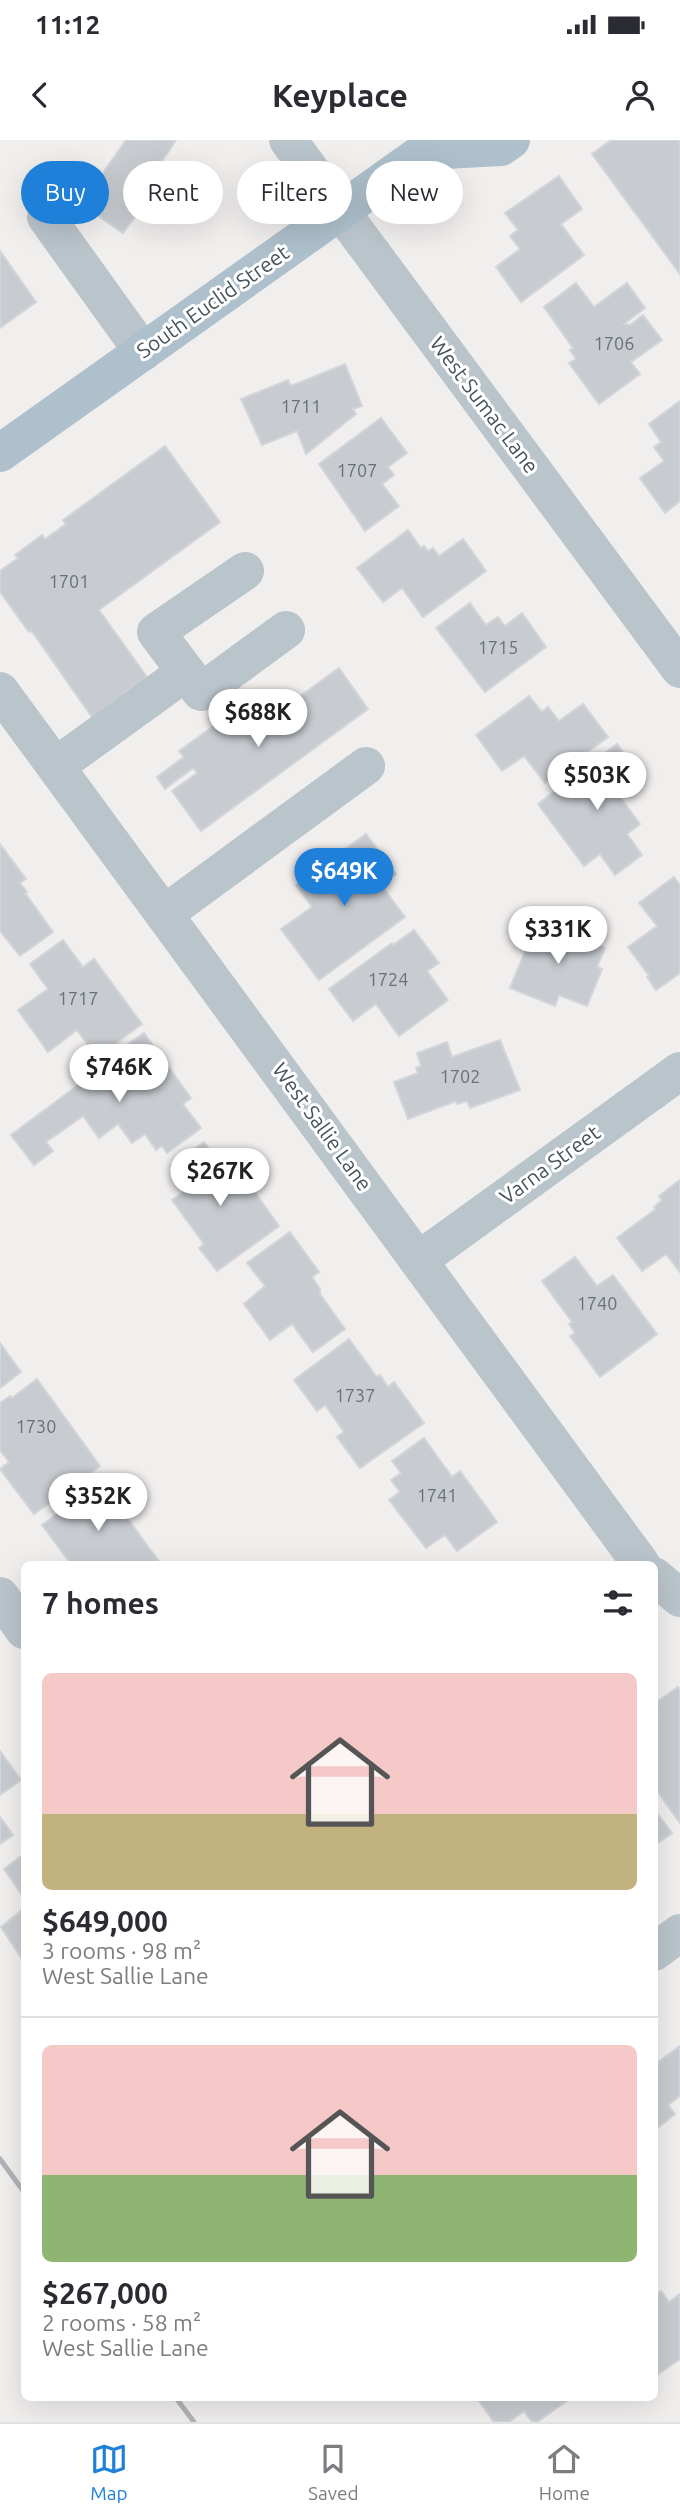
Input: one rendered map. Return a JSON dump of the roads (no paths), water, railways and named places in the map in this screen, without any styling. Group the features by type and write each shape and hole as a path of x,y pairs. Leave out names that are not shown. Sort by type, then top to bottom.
{"main road":[{"name":"South Euclid Street","path":"352,202 427,145 501,147 511,140"},
{"name":"South Euclid Street","path":"0,453 322,224"}],"street":[{"name":"West Sumac Lane","path":"288,140 303,161"},
{"path":"51,224 143,352"},
{"name":"West Sumac Lane","path":"350,224 680,669"},
{"path":"245,571 156,632 201,692 286,630"},
{"path":"56,766 186,673"},
{"name":"West Sallie Lane","path":"0,691 640,1561"},
{"path":"164,914 366,766"},
{"name":"Varna Street","path":"419,1260 680,1071"},
{"path":"658,1579 680,1598"},
{"path":"0,1596 21,1626"},
{"path":"658,1949 680,1933"}],"railway":[{"path":"0,2159 21,2188"},
{"path":"178,2401 194,2422"}]}
